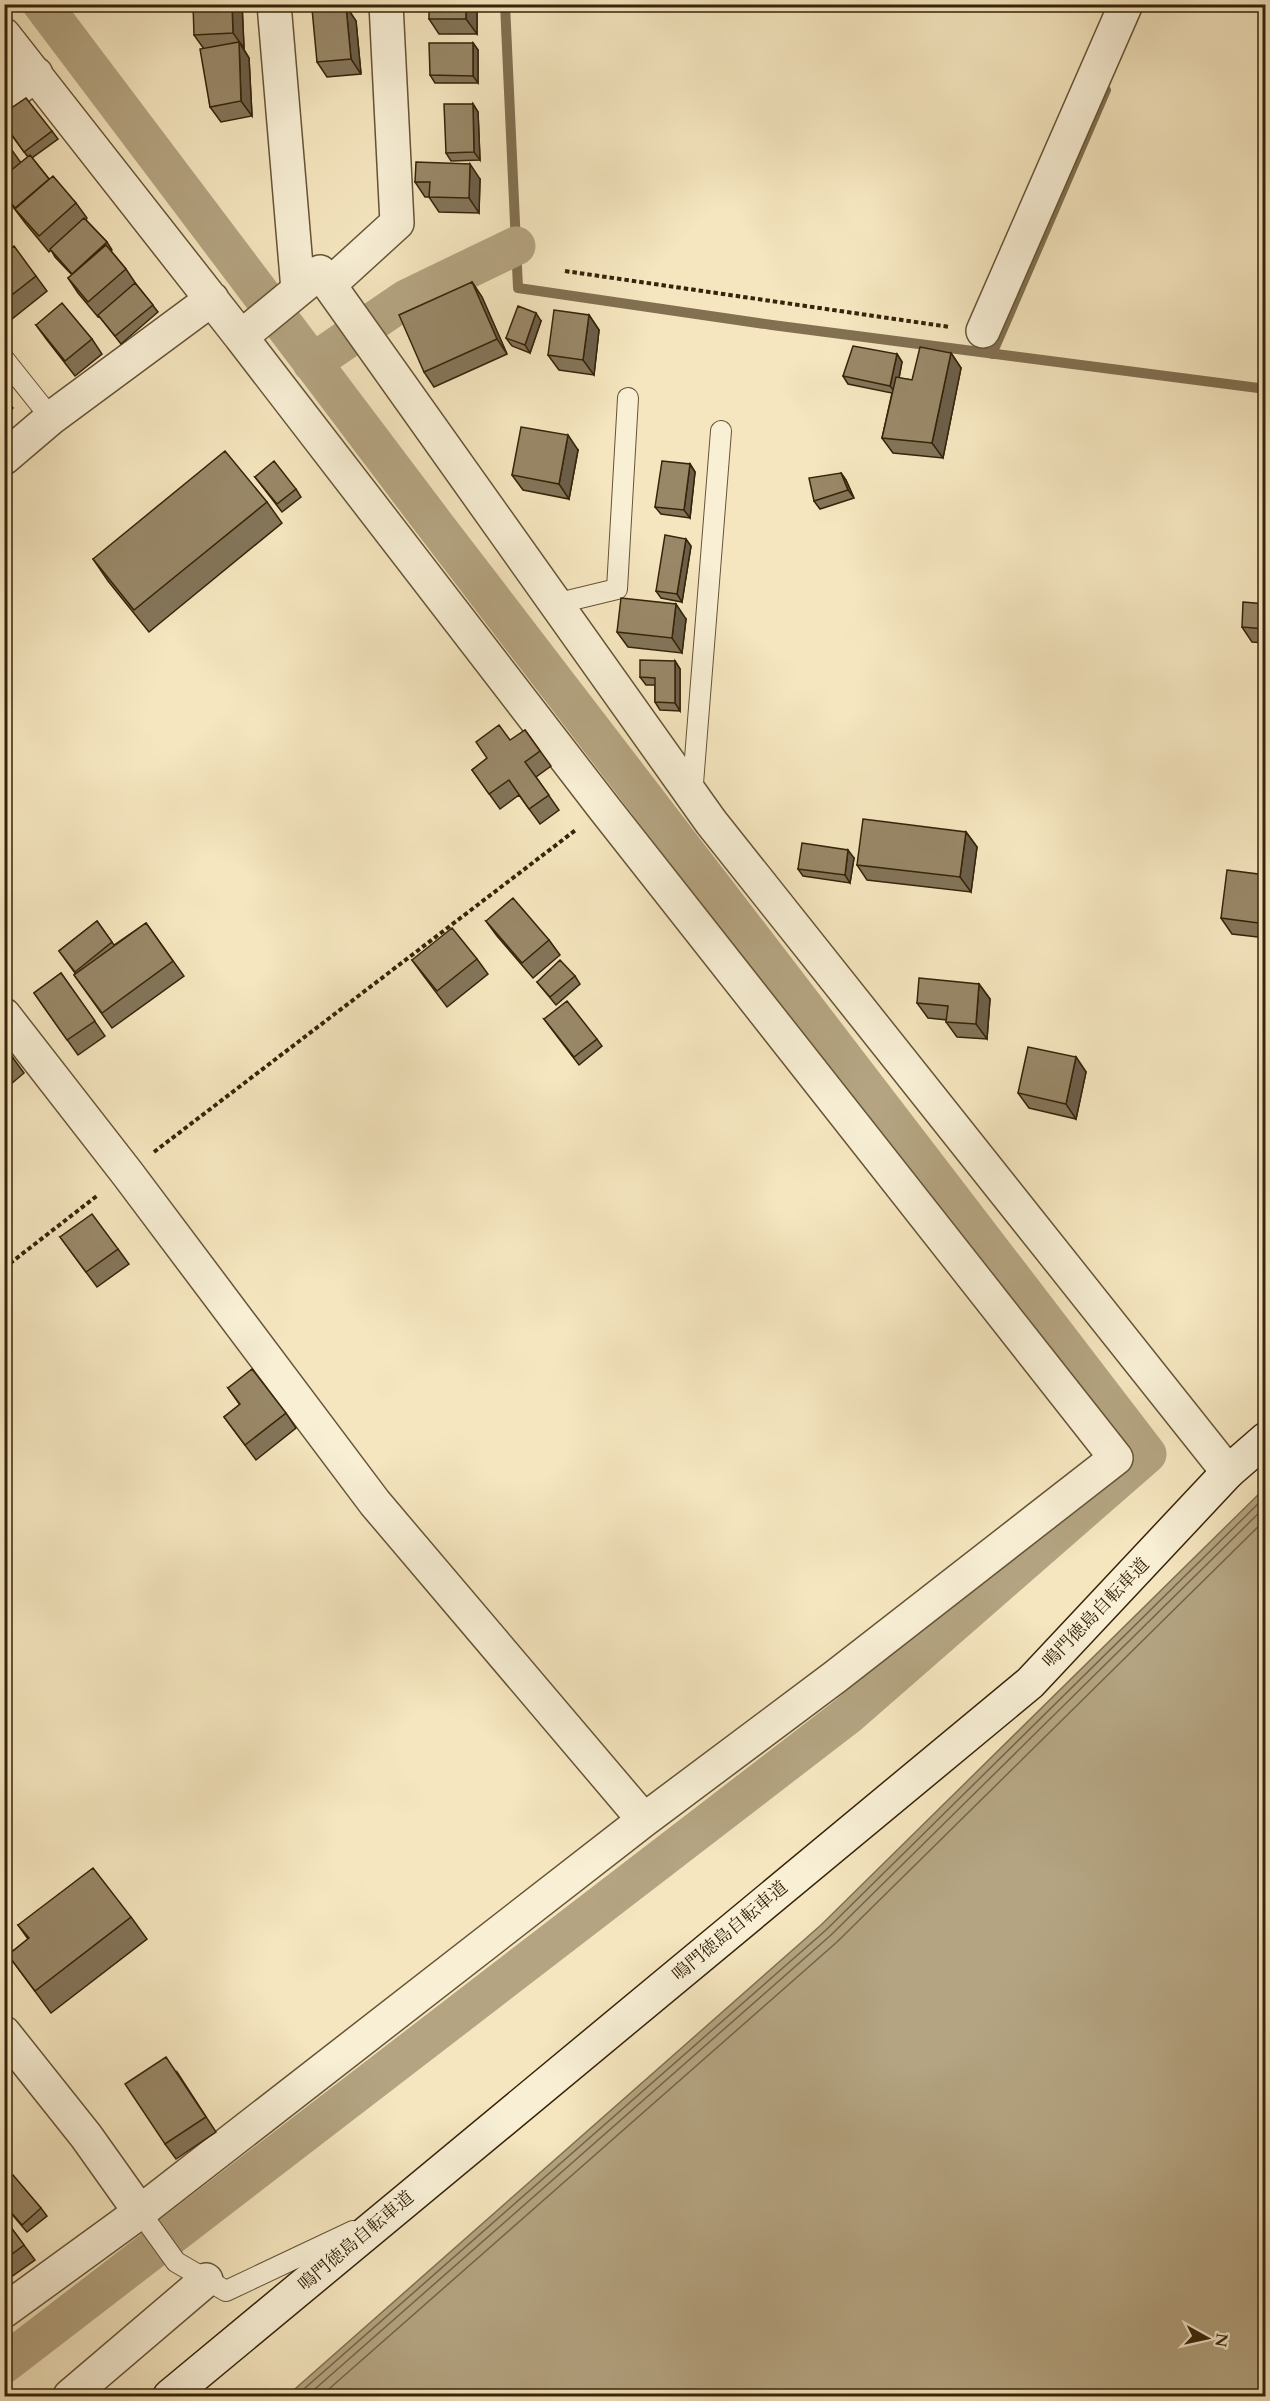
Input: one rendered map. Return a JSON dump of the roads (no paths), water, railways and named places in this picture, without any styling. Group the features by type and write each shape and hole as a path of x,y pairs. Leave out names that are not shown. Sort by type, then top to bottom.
{"street":[{"path":"274,4 313,288 555,604 692,796 1228,1472"},
{"path":"241,337 313,288 397,223 386,4"},
{"path":"983,331 1126,4"},
{"path":"4,35 212,299 604,808 1116,1458 844,1670 644,1820 140,2212 4,2312"},
{"path":"4,99 36,74"},
{"path":"4,458 51,418 212,299"},
{"path":"4,1015 127,1173 375,1503 644,1820"},
{"name":"鳴門徳島自転車道","path":"170,2397 1030,1683 1228,1472 1266,1439"},
{"path":"4,2033 86,2136 140,2212"},
{"path":"70,2397 206,2280"}],"lane":[{"path":"4,359 51,418"},
{"path":"555,604 617,589 628,398"},
{"path":"692,796 721,431"},
{"path":"140,2212 176,2262 226,2291 386,2216"}],"water":[{"path":"1265,1488 1265,2396 287,2396 821,1925"}],"waterway":[{"path":"4,2364 848,1715 1147,1454 435,525 42,4"},
{"path":"505,4 518,288 772,325 1266,389"},
{"path":"992,354 1106,90"},
{"path":"312,363 406,299 516,246"}]}
